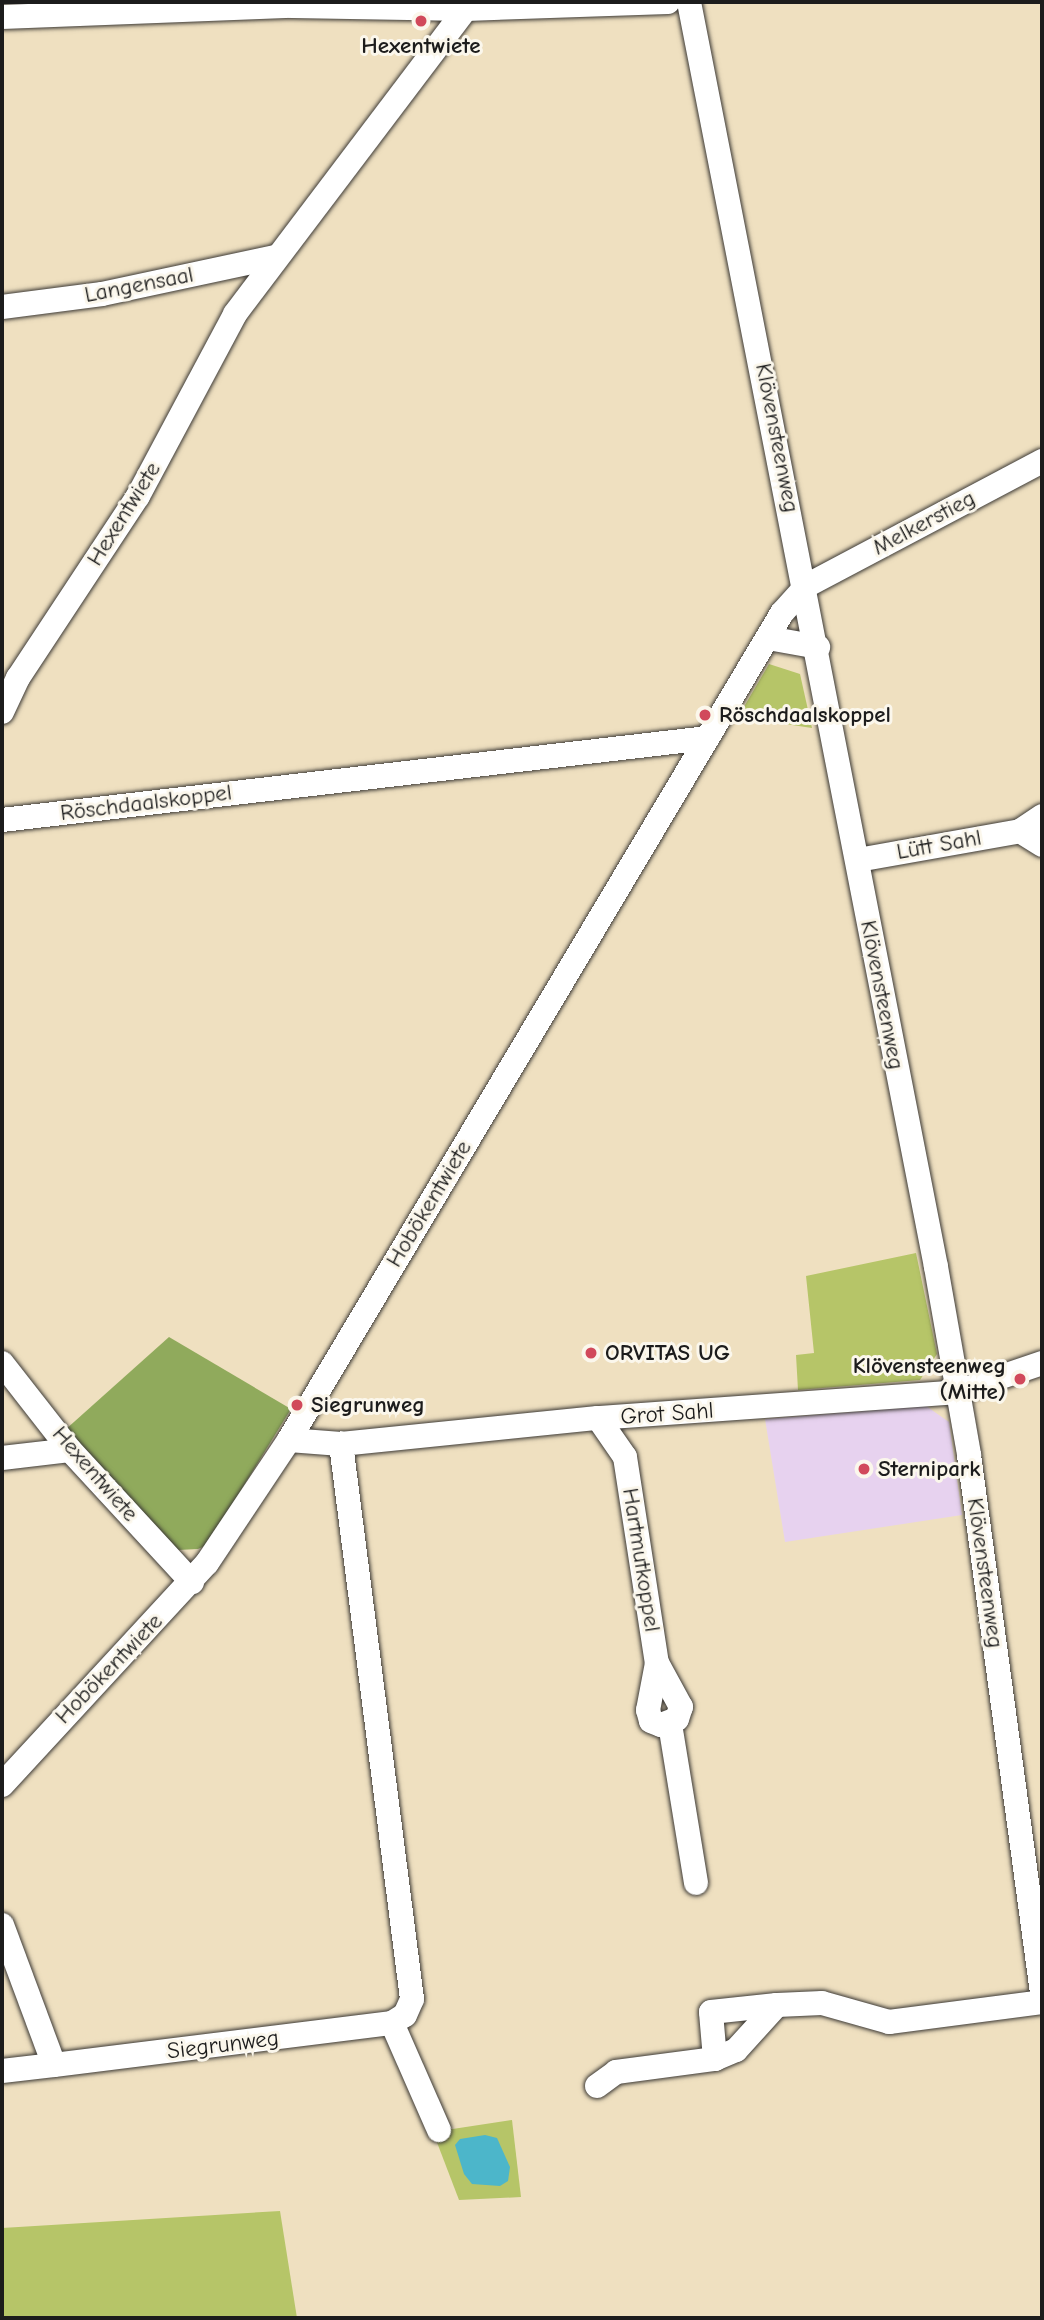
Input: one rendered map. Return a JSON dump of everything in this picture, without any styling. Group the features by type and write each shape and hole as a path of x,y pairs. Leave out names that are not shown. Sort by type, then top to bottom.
{"street":[{"path":"2,17 291,4 466,9 668,2"},
{"name":"Klövensteenweg","path":"689,2 818,647 957,1392 1042,1993"},
{"name":"Hexentwiete","path":"2,712 19,678 138,496 235,314 275,257 466,9"},
{"name":"Langensaal","path":"2,307 102,294 275,257"},
{"name":"Melkerstieg","path":"806,586 1042,461"},
{"name":"Hobökentwiete","path":"2,1785 192,1582 289,1440 782,612 806,586"},
{"path":"768,638 818,647"},
{"name":"Röschdaalskoppel","path":"2,820 707,738"},
{"name":"Lütt Sahl","path":"858,860 1020,831 1042,816"},
{"path":"1020,831 1042,845"},
{"name":"Hexentwiete","path":"2,1363 70,1450 192,1582"},
{"name":"Grot Sahl","path":"289,1440 341,1444 598,1418 957,1392 1042,1363"},
{"name":"Hartmutkoppel","path":"625,1457 645,1416"},
{"name":"Hartmutkoppel","path":"598,1418 625,1457 657,1663 649,1717 657,1725 670,1724 696,1883"},
{"path":"341,1444 412,2000 405,2015 392,2023 439,2130"},
{"path":"2,1458 70,1450"},
{"path":"2,1925 54,2065"},
{"path":"715,2059 711,2012 822,2003 889,2022 1042,2002"},
{"path":"597,2086 616,2071 715,2059 736,2050 777,2005"},
{"name":"Siegrunweg","path":"2,2071 392,2023"}],"shaded area":[{"name":"Sternipark","path":"926,1406 949,1422 962,1515 785,1542 765,1419"}],"green space":[{"path":"769,664 800,674 812,728 738,717"},
{"path":"916,1253 937,1354 920,1380 798,1390 796,1355 814,1353 806,1276"},
{"path":"169,1337 291,1409 207,1545 198,1549 178,1550 65,1430"},
{"path":"512,2120 521,2197 459,2200 433,2132"},
{"path":"280,2211 297,2318 2,2318 2,2228"}],"water":[{"path":"485,2135 497,2138 510,2167 508,2181 500,2186 472,2184 464,2174 455,2145 460,2139"}],"place":[{"name":"Hexentwiete","path":"421,21"},
{"name":"Röschdaalskoppel","path":"705,715"},
{"name":"ORVITAS UG","path":"591,1353"},
{"name":"Klövensteenweg (Mitte)","path":"1020,1379"},
{"name":"Siegrunweg","path":"297,1405"},
{"name":"Sternipark","path":"864,1469"}]}
